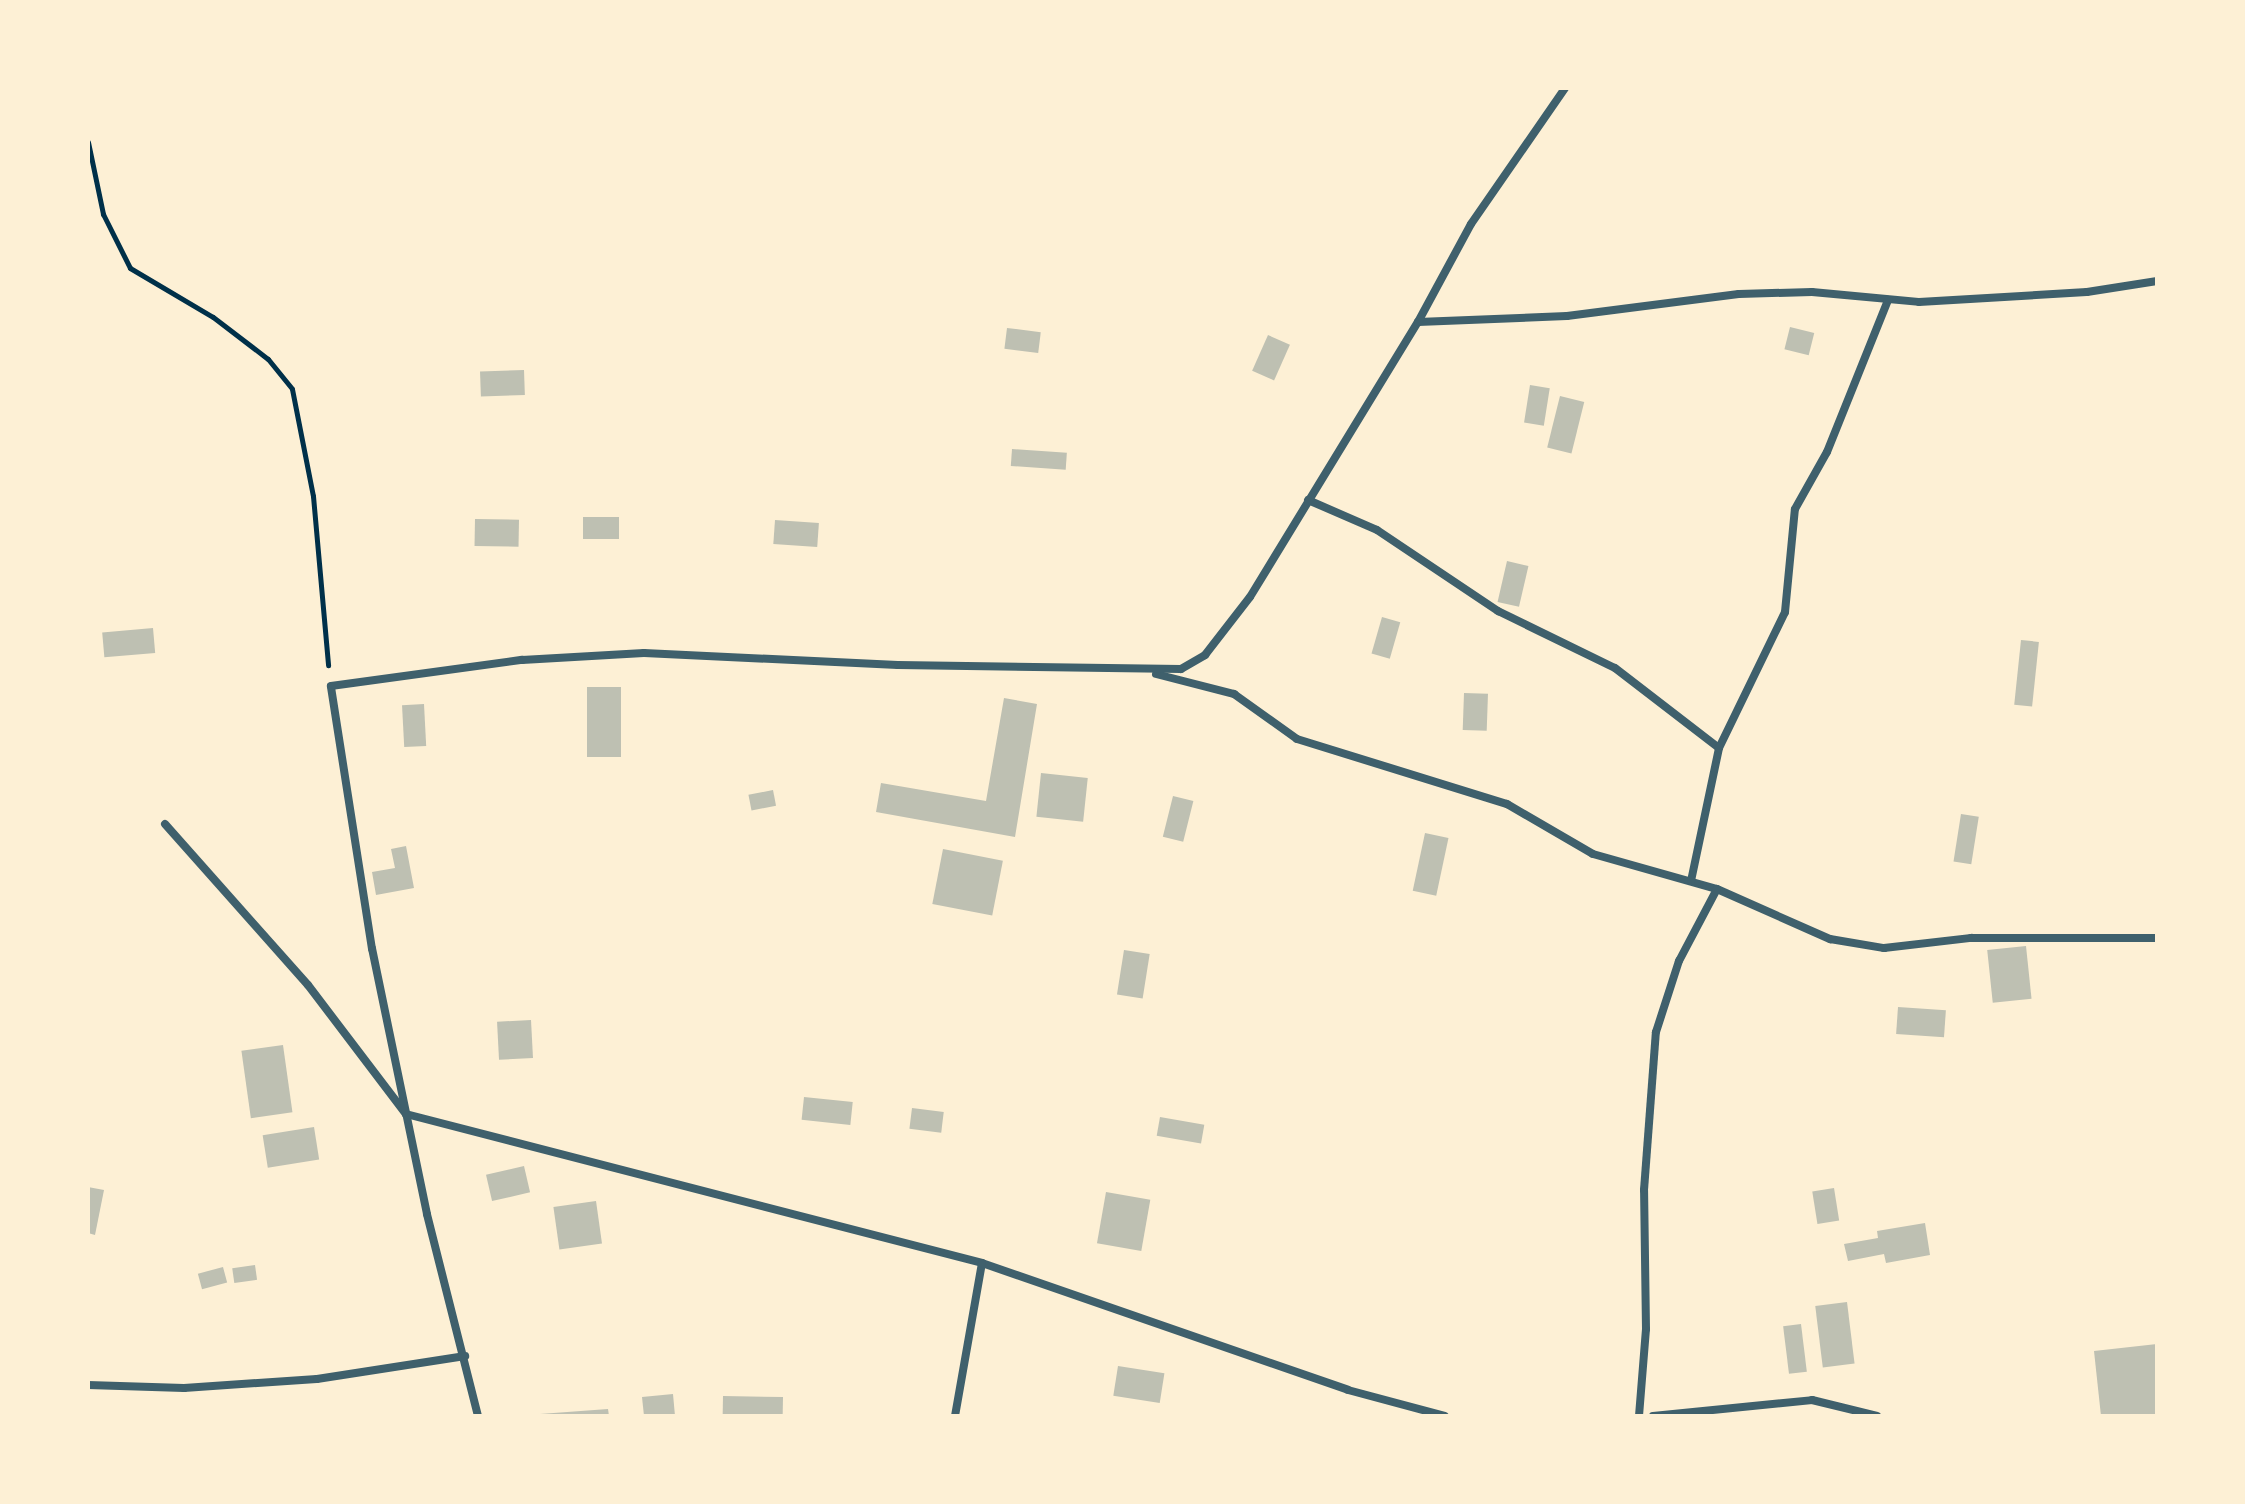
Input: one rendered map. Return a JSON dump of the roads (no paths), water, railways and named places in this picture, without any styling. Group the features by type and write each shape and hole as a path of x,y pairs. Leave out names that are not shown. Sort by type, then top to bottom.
{"street":[{"path":"478,1416 406,1114 372,949 331,686 522,660 644,653 1149,672 1181,669 1205,655 1250,597 1418,322 1471,224 1565,88"},
{"path":"1418,322 1567,316 1739,294 1812,292 1888,300 2044,295 2157,281"},
{"path":"1691,881 1719,748 1785,612 1795,509 1827,452 1888,300"},
{"path":"1308,500 1377,530 1498,611 1615,668 1719,748"},
{"path":"1149,672 1234,694 1297,739 1507,804 1625,867 1717,889 1794,927 1855,945 2157,938"},
{"path":"165,824 308,985 406,1114 982,1263 1348,1390 1445,1416"},
{"path":"1639,1416 1646,1329 1644,1190 1656,1032 1679,961 1717,889"},
{"path":"955,1416 982,1263"},
{"path":"88,1385 184,1388 317,1379 465,1356"},
{"path":"1653,1416 1812,1400 1877,1416"}]}
